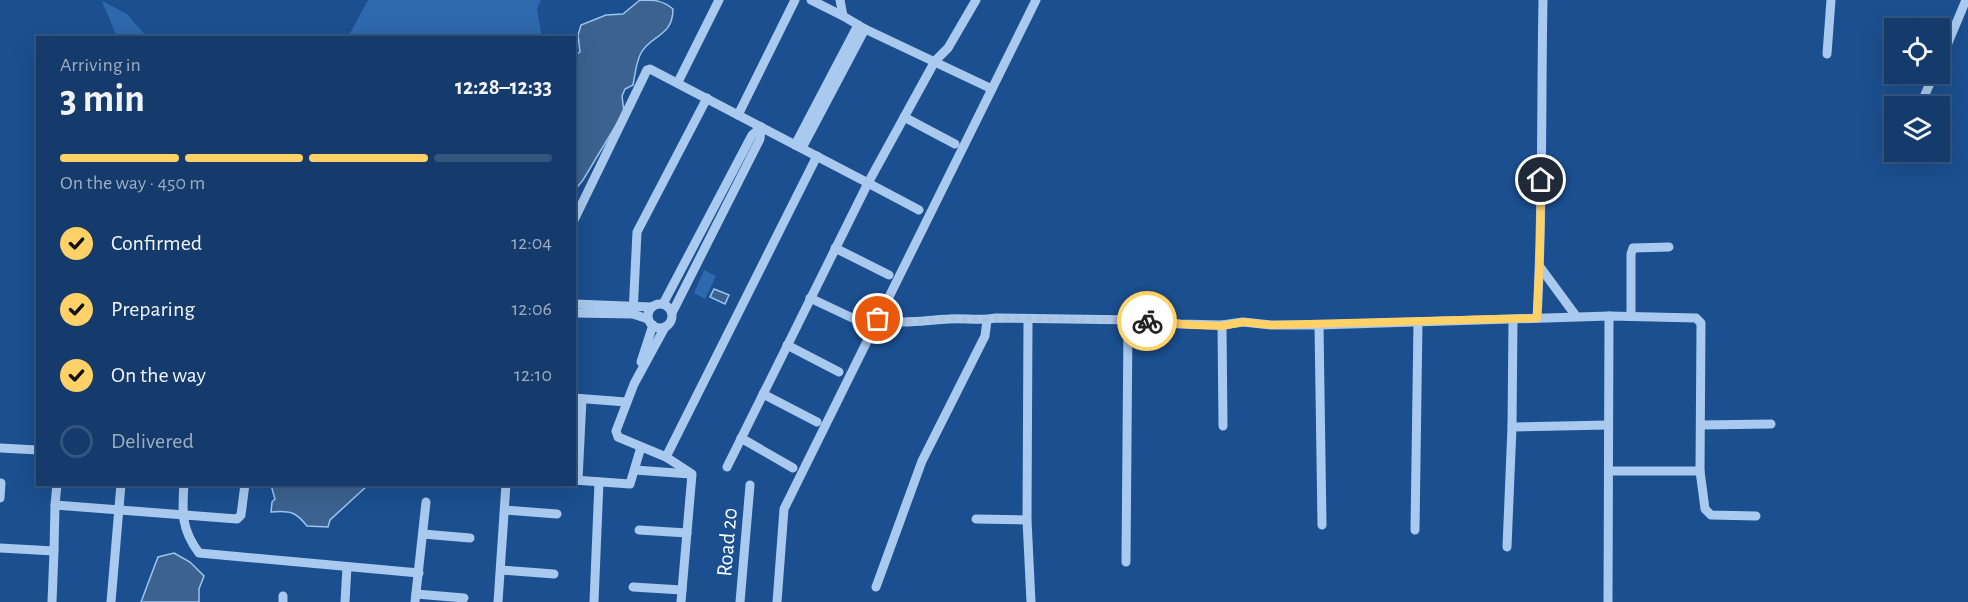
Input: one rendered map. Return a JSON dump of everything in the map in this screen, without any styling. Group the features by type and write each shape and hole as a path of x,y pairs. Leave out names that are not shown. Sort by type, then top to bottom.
{"street":[{"path":"678,82 719,0"},
{"path":"738,115 795,0"},
{"path":"811,0 861,27 992,89"},
{"path":"840,0 843,16"},
{"path":"726,467 868,183 934,61 948,48 976,0"},
{"path":"777,602 784,509 1036,0"},
{"path":"1537,318 1540,267 1543,0"},
{"path":"1827,54 1831,0"},
{"path":"1950,38 1966,0"},
{"path":"799,146 861,27"},
{"path":"576,216 644,72 650,69 919,210"},
{"path":"634,310 636,232 707,98"},
{"path":"904,117 955,144"},
{"path":"663,304 752,135 761,127"},
{"path":"692,474 666,457 617,435 626,402 634,384 665,327 671,321 672,313 760,139 761,127"},
{"path":"666,457 817,156"},
{"path":"835,248 889,275"},
{"path":"1631,316 1631,254 1633,248 1669,248"},
{"path":"1540,267 1576,316"},
{"path":"810,298 863,323"},
{"path":"576,304 634,310 651,322 665,327"},
{"path":"576,313 634,310 663,304 672,313"},
{"path":"634,384 651,322 652,307"},
{"path":"878,319 900,323 1003,318 1138,320 1222,326 1243,322 1271,325 1319,325 1576,316 1699,320 1701,323 1700,471 1706,512 1711,515 1756,516"},
{"path":"1608,602 1609,316"},
{"path":"876,587 922,461 985,336 987,320"},
{"path":"1028,320 1027,520 1031,602"},
{"path":"1507,546 1512,427 1513,320"},
{"path":"1126,562 1128,321"},
{"path":"1415,530 1418,322"},
{"path":"1319,325 1322,525"},
{"path":"1222,326 1223,426"},
{"path":"787,345 838,372"},
{"path":"763,394 816,422"},
{"path":"626,402 578,399 576,480 630,484 641,447"},
{"path":"1701,424 1772,424"},
{"path":"1512,427 1608,425"},
{"path":"741,438 793,468"},
{"path":"0,448 36,450"},
{"path":"635,470 692,474"},
{"path":"1609,471 1700,471"},
{"path":"681,602 692,474"},
{"path":"594,602 598,482"},
{"path":"0,498 1,483"},
{"name":"Road 20","path":"740,602 750,485"},
{"path":"52,602 57,486"},
{"path":"111,602 121,486"},
{"path":"184,486 182,515 190,542 199,553 419,573"},
{"path":"56,505 237,519 240,517 245,486"},
{"path":"498,602 506,486"},
{"path":"426,502 416,598 464,598"},
{"path":"505,510 557,514"},
{"path":"976,519 1027,520"},
{"path":"639,530 687,533"},
{"path":"423,534 470,538"},
{"path":"0,548 54,551"},
{"path":"345,602 347,567"},
{"path":"501,570 555,574"},
{"path":"633,586 682,590"}],"shaded area":[{"path":"368,0 541,0 537,9 542,36 349,36"},
{"path":"640,0 662,2 673,9 669,25 641,53 633,85 625,89 622,96 624,112 576,189 576,55 580,52 578,35 581,25 606,15 623,14"},
{"path":"102,1 127,14 146,36 117,36"},
{"path":"704,270 716,276 705,299 694,293"},
{"path":"714,289 729,295 725,304 710,297"},
{"path":"271,486 367,486 330,520 328,527 307,526 296,515 283,511 271,512 272,502 275,499"},
{"path":"174,553 190,562 204,576 199,589 199,602 141,602 158,557"}],"way so far":[{"path":"878,319 900,323 949,319 978,321 996,318 1147,321"}],"route":[{"path":"1147,321 1222,326 1243,322 1271,325 1362,324 1537,318 1541,180"}]}
